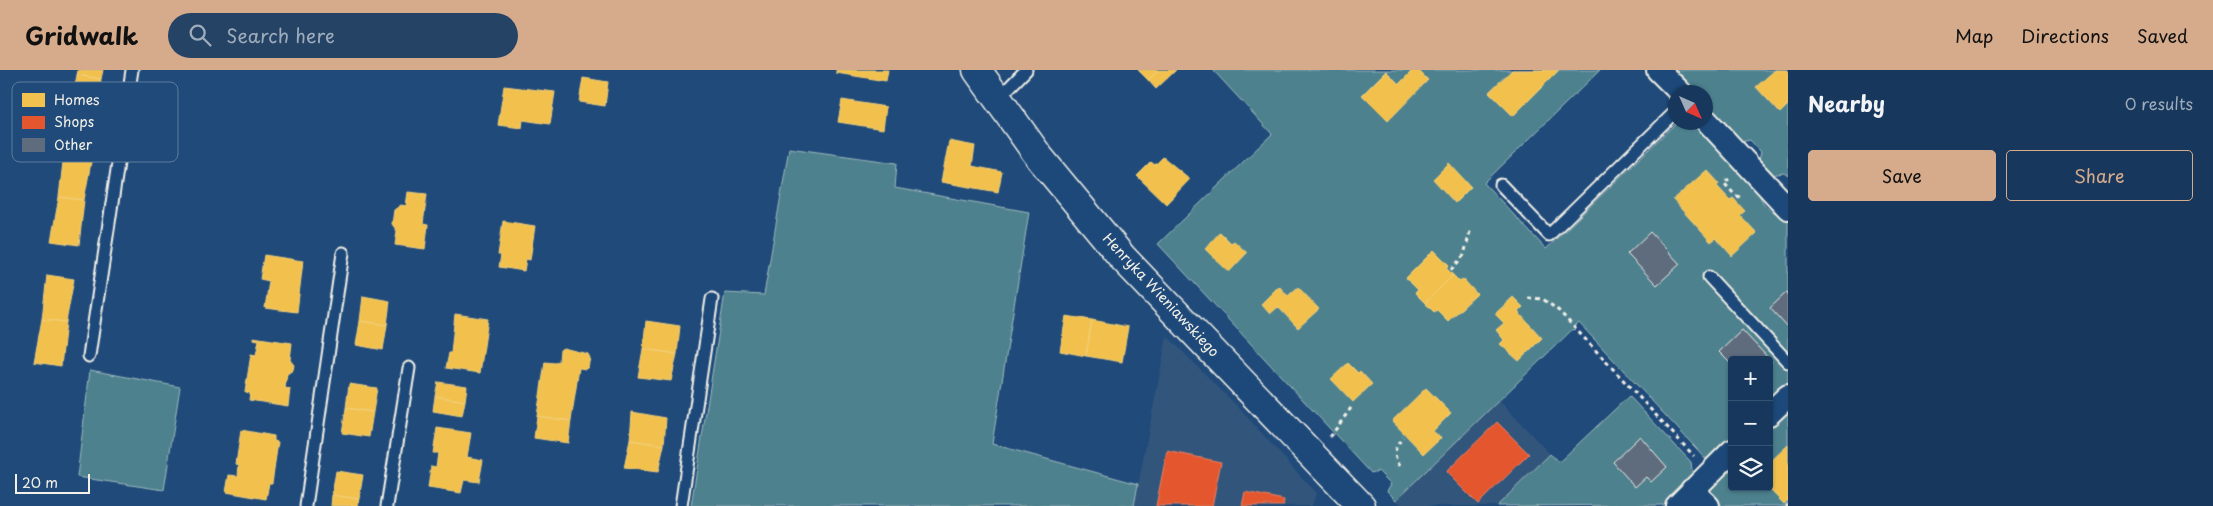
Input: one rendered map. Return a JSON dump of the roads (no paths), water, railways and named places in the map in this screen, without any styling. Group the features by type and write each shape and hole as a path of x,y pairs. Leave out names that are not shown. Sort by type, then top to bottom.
{"street":[{"name":"Henryka Wieniawskiego","path":"977,70 1040,158 1122,257 1361,506"},
{"path":"1658,70 1673,85"},
{"path":"1713,128 1788,208"},
{"path":"1773,410 1788,396"},
{"path":"1676,506 1700,498 1710,472 1728,455"}],"lane":[{"path":"998,99 1026,70"},
{"path":"1501,185 1549,235 1668,119"},
{"path":"88,356 118,162"},
{"path":"306,506 343,253"},
{"path":"1708,277 1788,362"},
{"path":"682,506 712,298"},
{"path":"387,506 409,368"}]}
